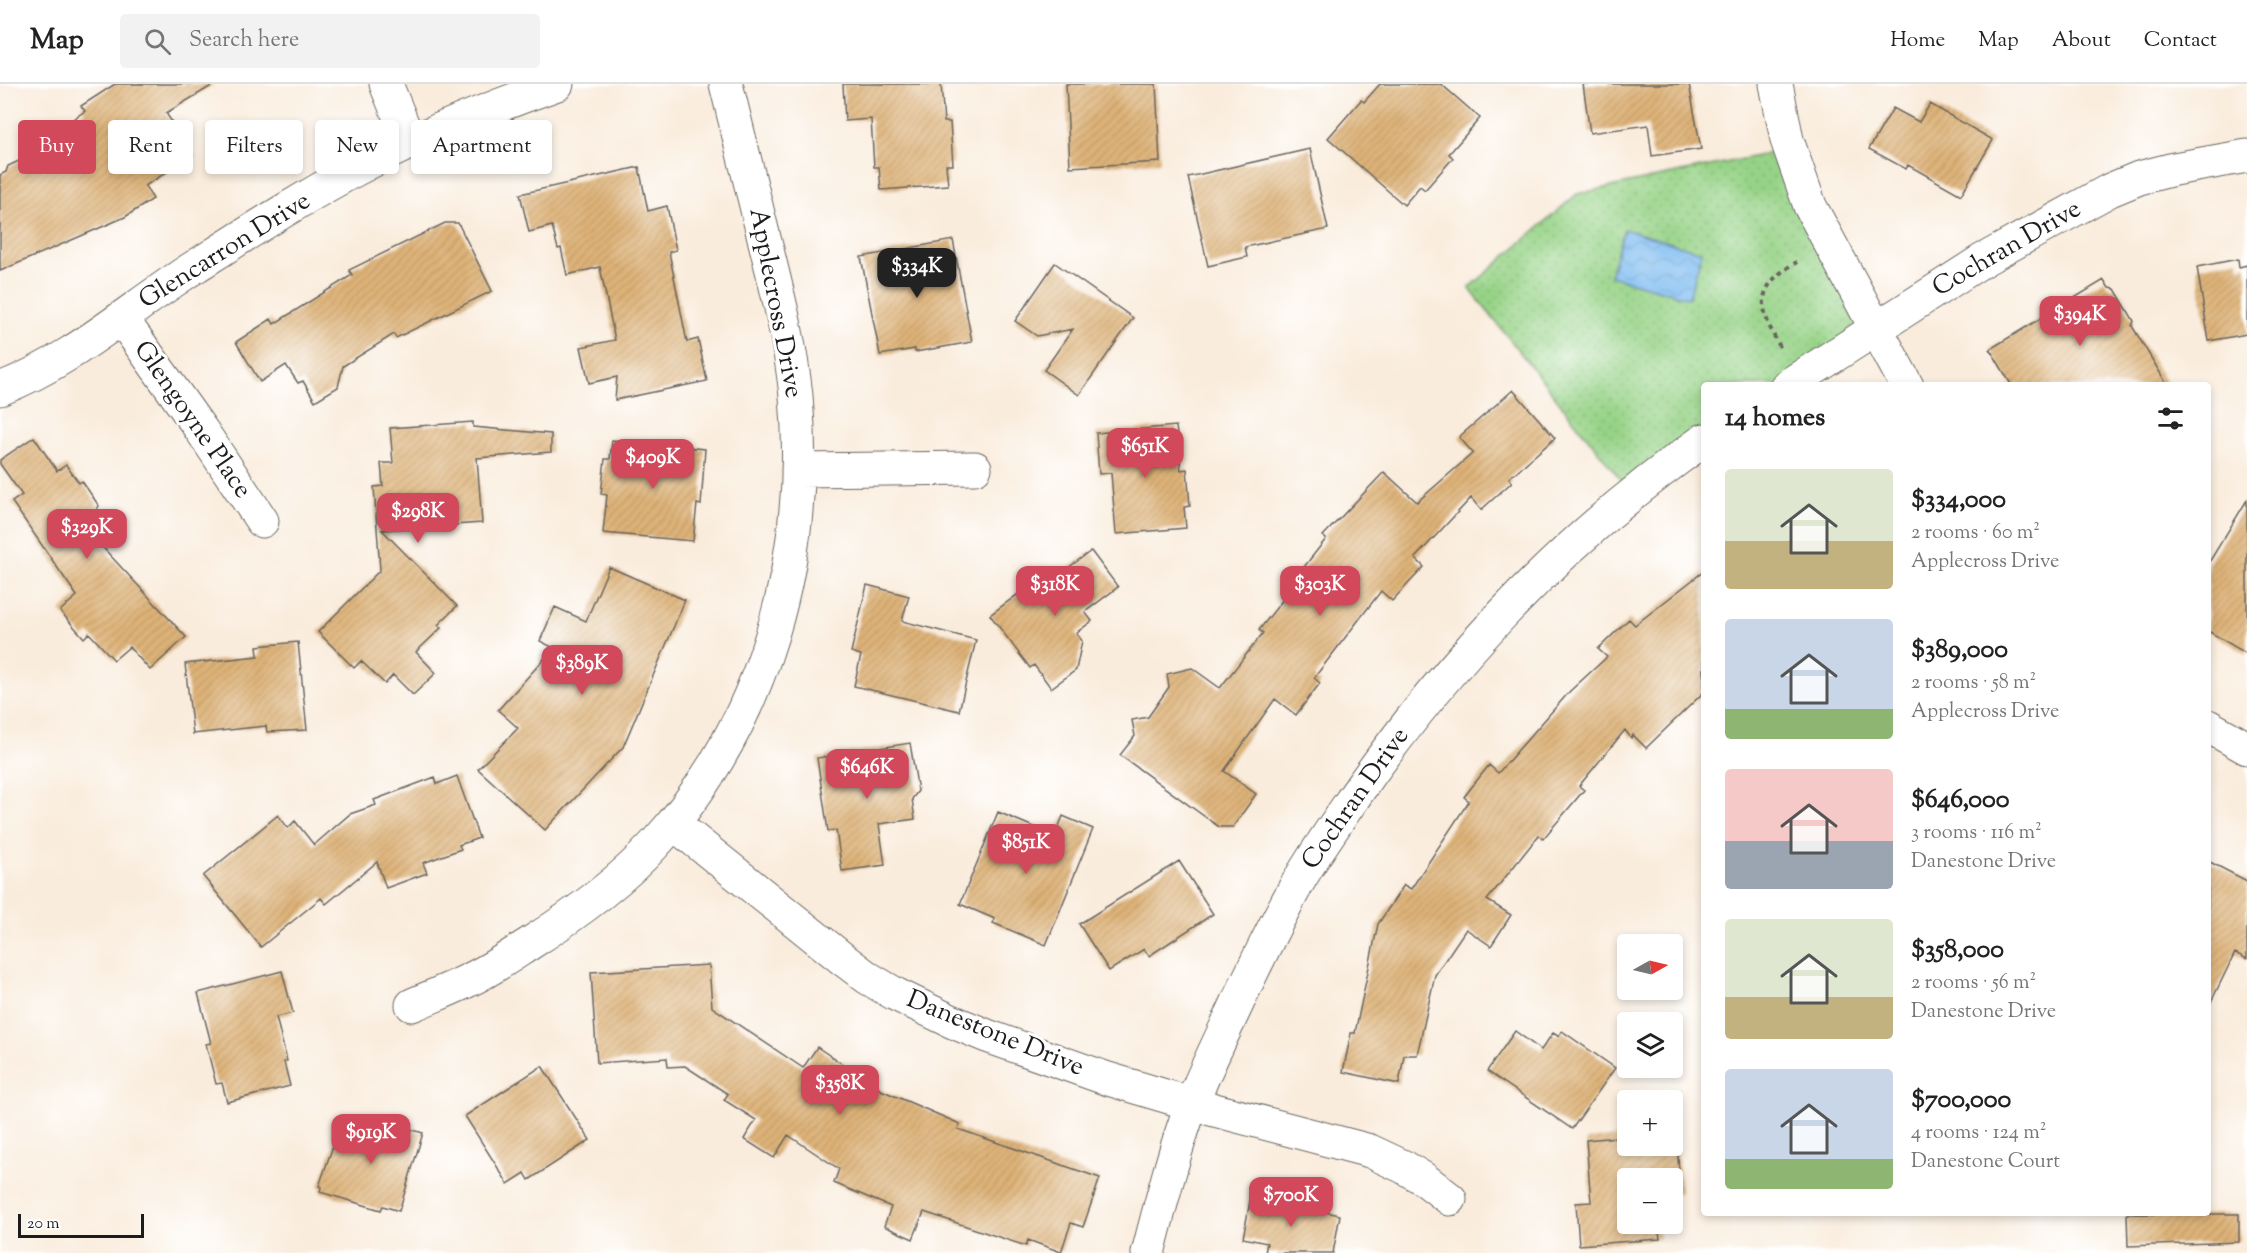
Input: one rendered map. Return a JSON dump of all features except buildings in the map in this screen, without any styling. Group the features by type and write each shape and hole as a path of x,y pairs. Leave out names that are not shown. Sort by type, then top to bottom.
{"street":[{"path":"386,84 410,143"},
{"name":"Glencarron Drive","path":"0,389 35,374 62,358 122,319 157,291 366,164 504,103 557,84"},
{"name":"Applecross Drive","path":"412,1005 489,970 555,928 652,848 695,796 714,765 734,729 768,652 780,611 793,540 798,470 796,397 787,336 726,84"},
{"path":"1776,84 1787,140 1810,206 1905,382"},
{"name":"Cochran Drive","path":"1793,382 1983,260 2110,190 2139,178 2174,169 2247,156"},
{"name":"Glengoyne Place","path":"122,319 202,431 262,522"},
{"name":"Cochran Drive","path":"1148,1253 1192,1104 1258,960 1299,882 1334,826 1406,724 1466,654 1530,586 1640,488 1701,442"},
{"path":"798,470 975,468"},
{"path":"2211,728 2247,748"},
{"name":"Danestone Drive","path":"673,823 868,978 942,1017 987,1036 1105,1078 1192,1104 1370,1151 1394,1161 1424,1179 1450,1199"}],"path":[{"path":"1793,382 1768,322 1764,306 1765,293 1773,279 1783,270 1829,243"}],"green space":[{"path":"1790,149 1876,328 1792,382 1701,382 1701,442 1633,495 1469,288 1577,194"}],"water":[{"path":"1624,229 1702,252 1689,298 1610,276"}]}
